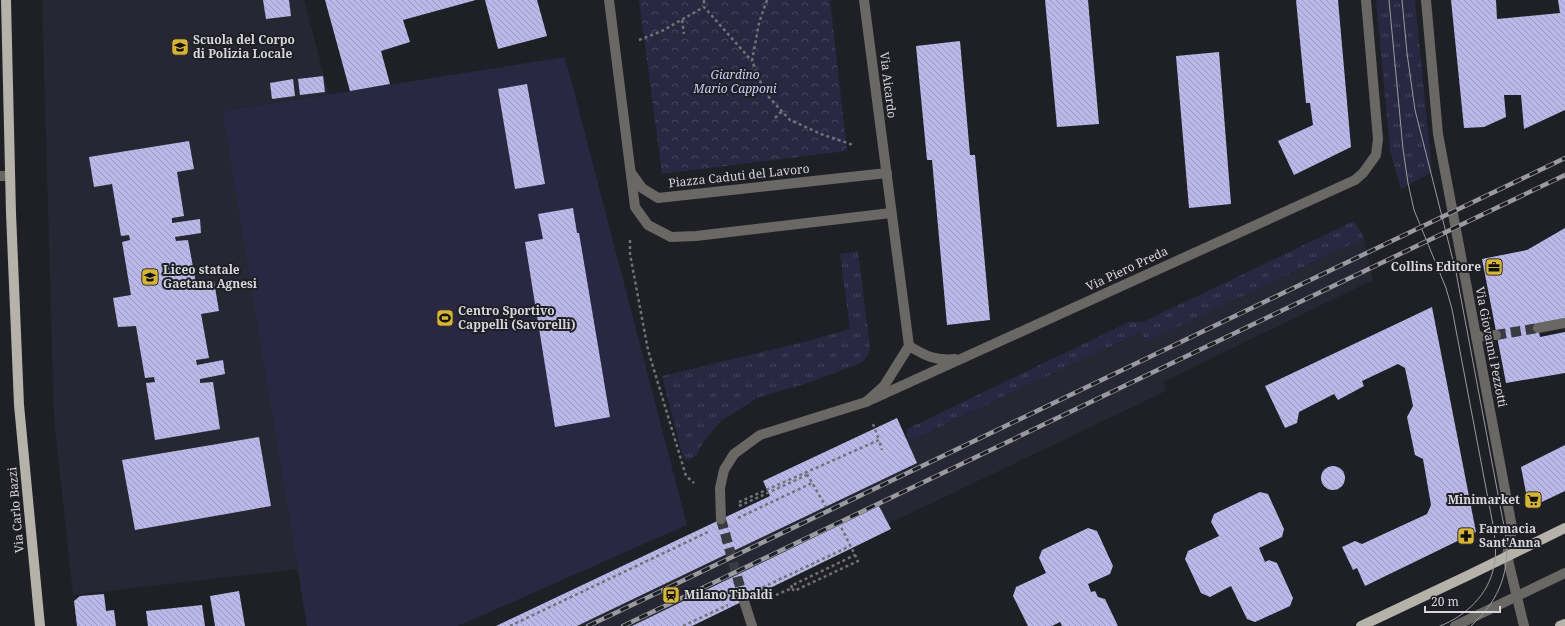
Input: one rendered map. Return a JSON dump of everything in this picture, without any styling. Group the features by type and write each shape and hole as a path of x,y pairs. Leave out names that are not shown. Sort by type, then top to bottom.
{"main road":[{"name":"Via Carlo Bazzi","path":"6,0 10,176 19,405 40,626"},
{"path":"1361,626 1565,528"},
{"path":"1560,626 1565,624"}],"street":[{"path":"609,0 635,207 648,225 671,237 696,236 892,213"},
{"name":"Via Aicardo","path":"864,0 887,173"},
{"name":"Via Piero Preda","path":"866,402 1355,180 1363,173 1376,155 1378,139 1366,0"},
{"name":"Via Giovanni Pezzotti","path":"1426,0 1438,134 1512,528 1507,556"},
{"name":"Piazza Caduti del Lavoro","path":"631,171 642,188 658,198 887,173"},
{"path":"721,519 720,488 724,470 734,454 760,435 866,402 884,386 909,346 887,173"},
{"path":"0,176 10,176"},
{"path":"1538,328 1565,323"},
{"path":"1476,337 1496,335"},
{"path":"909,346 932,358 943,360 964,358"},
{"path":"1507,556 1524,626"},
{"path":"1455,626 1565,573"},
{"path":"744,601 752,626"}],"path":[{"path":"704,0 704,7 752,60 765,93 790,120 821,134 853,145"},
{"path":"752,60 759,23 767,0"},
{"path":"639,40 662,31 704,7"},
{"path":"682,20 684,34"},
{"path":"775,118 782,111"},
{"path":"630,240 630,254 648,350 686,476 694,483"},
{"path":"739,502 879,440 882,450 878,436 873,424"},
{"path":"739,506 801,478 807,473"},
{"path":"807,473 826,507"},
{"path":"733,520 812,483"},
{"path":"792,588 794,591 858,560 840,525"},
{"path":"510,626 711,531"},
{"path":"753,593 850,546"},
{"path":"765,600 792,588 791,585 855,555"},
{"path":"683,626 732,603"}],"shaded area":[{"name":"Liceo statale Gaetana Agnesi","path":"42,0 304,0 329,94 222,111 299,569 73,595 54,419"},
{"path":"1364,238 1373,280 1163,382 1166,391 675,626 521,626 1141,332 1146,342"}],"green space":[{"name":"Giardino Mario Capponi","path":"639,0 830,0 847,151 662,174"},
{"path":"1376,0 1415,0 1432,172 1401,189 1390,150"},
{"name":"Centro Sportivo Cappelli (Savorelli)","path":"565,57 687,525 458,626 307,626 222,111"},
{"path":"1354,221 1364,238 1146,342 1141,332 908,442 907,429 1129,322 1143,322"},
{"path":"858,251 870,349 867,357 861,363 808,383 759,397 721,421 702,444 697,455 690,460 686,460 683,457 662,376 800,343 850,329 840,254"}],"building":[{"path":"263,0 289,0 291,16 266,19"},
{"path":"325,0 476,0 403,20 410,42 381,51 390,84 350,91"},
{"path":"485,0 537,0 547,36 498,49"},
{"path":"1045,0 1088,0 1099,124 1057,127"},
{"path":"1296,0 1338,0 1351,147 1294,175 1278,141 1313,125 1310,103 1306,103"},
{"path":"1451,0 1496,0 1497,19 1560,13 1558,0 1565,0 1565,110 1524,129 1521,95 1504,95 1506,117 1484,127 1464,128"},
{"path":"960,41 970,155 975,155 990,320 947,325 932,160 927,160 916,46"},
{"path":"1219,52 1231,204 1189,208 1176,56"},
{"path":"323,76 325,92 300,95 298,79"},
{"path":"293,79 295,96 272,99 270,83"},
{"path":"527,84 545,184 515,189 498,89"},
{"path":"189,141 194,169 177,172 184,216 172,218 172,223 200,219 201,233 175,237 176,241 188,240 196,283 214,281 219,311 201,314 209,358 196,360 197,365 223,360 225,374 200,379 200,383 213,382 220,429 155,440 146,383 155,382 154,377 145,378 136,326 118,327 113,298 131,295 122,242 130,240 129,235 121,236 112,184 94,187 89,157"},
{"path":"573,208 577,233 579,233 610,417 555,427 525,242 543,239 538,214"},
{"path":"1565,228 1565,319 1538,328 1540,337 1565,332 1565,373 1506,383 1482,259 1527,250"},
{"path":"1432,307 1476,532 1365,586 1357,568 1353,570 1342,547 1355,541 1362,544 1427,514 1431,505 1423,459 1415,455 1407,417 1413,406 1405,368 1398,364 1362,381 1364,386 1338,400 1334,394 1299,412 1297,423 1285,428 1265,386"},
{"path":"897,418 917,463 577,626 496,626 770,496 763,481"},
{"path":"259,437 271,506 135,530 122,460"},
{"path":"1565,445 1565,491 1529,508 1521,467"},
{"path":"1328,466 1338,466 1345,473 1345,483 1338,490 1328,490 1321,483 1321,473"},
{"path":"1260,492 1268,494 1284,529 1282,537 1259,548 1265,562 1269,560 1277,563 1293,598 1290,606 1255,622 1247,619 1231,586 1210,597 1201,593 1185,559 1188,551 1219,536 1211,522 1214,514"},
{"path":"879,506 891,529 692,626 632,626"},
{"path":"1088,528 1097,531 1113,566 1110,574 1088,584 1091,592 1095,591 1098,597 1105,599 1118,626 1062,626 1060,622 1052,626 1028,626 1013,596 1016,587 1046,573 1039,558 1042,550"},
{"path":"239,591 245,626 215,626 210,596"},
{"path":"104,594 106,611 114,610 116,626 77,626 74,601 80,596"},
{"path":"202,605 205,626 148,626 146,611"}],"tunnel":[{"path":"1496,335 1538,328"},
{"path":"721,519 744,601"}],"tram line":[{"path":"1389,0 1403,149 1408,183 1414,210 1446,288 1452,309 1495,541 1494,566 1482,595 1459,616 1440,626"},
{"path":"1402,0 1407,53 1415,110 1456,272 1507,542 1505,567 1499,588 1488,608 1471,626"}],"railway":[{"path":"588,626 1565,158"},
{"path":"623,626 1565,175"}],"place":[{"name":"Scuola del Corpo di Polizia Locale","path":"180,47"},
{"name":"Collins Editore","path":"1494,267"},
{"name":"Liceo statale Gaetana Agnesi","path":"150,277"},
{"name":"Centro Sportivo Cappelli (Savorelli)","path":"445,318"},
{"name":"Minimarket","path":"1533,500"},
{"name":"Farmacia Sant'Anna","path":"1466,536"},
{"name":"Milano Tibaldi","path":"671,595"}]}
